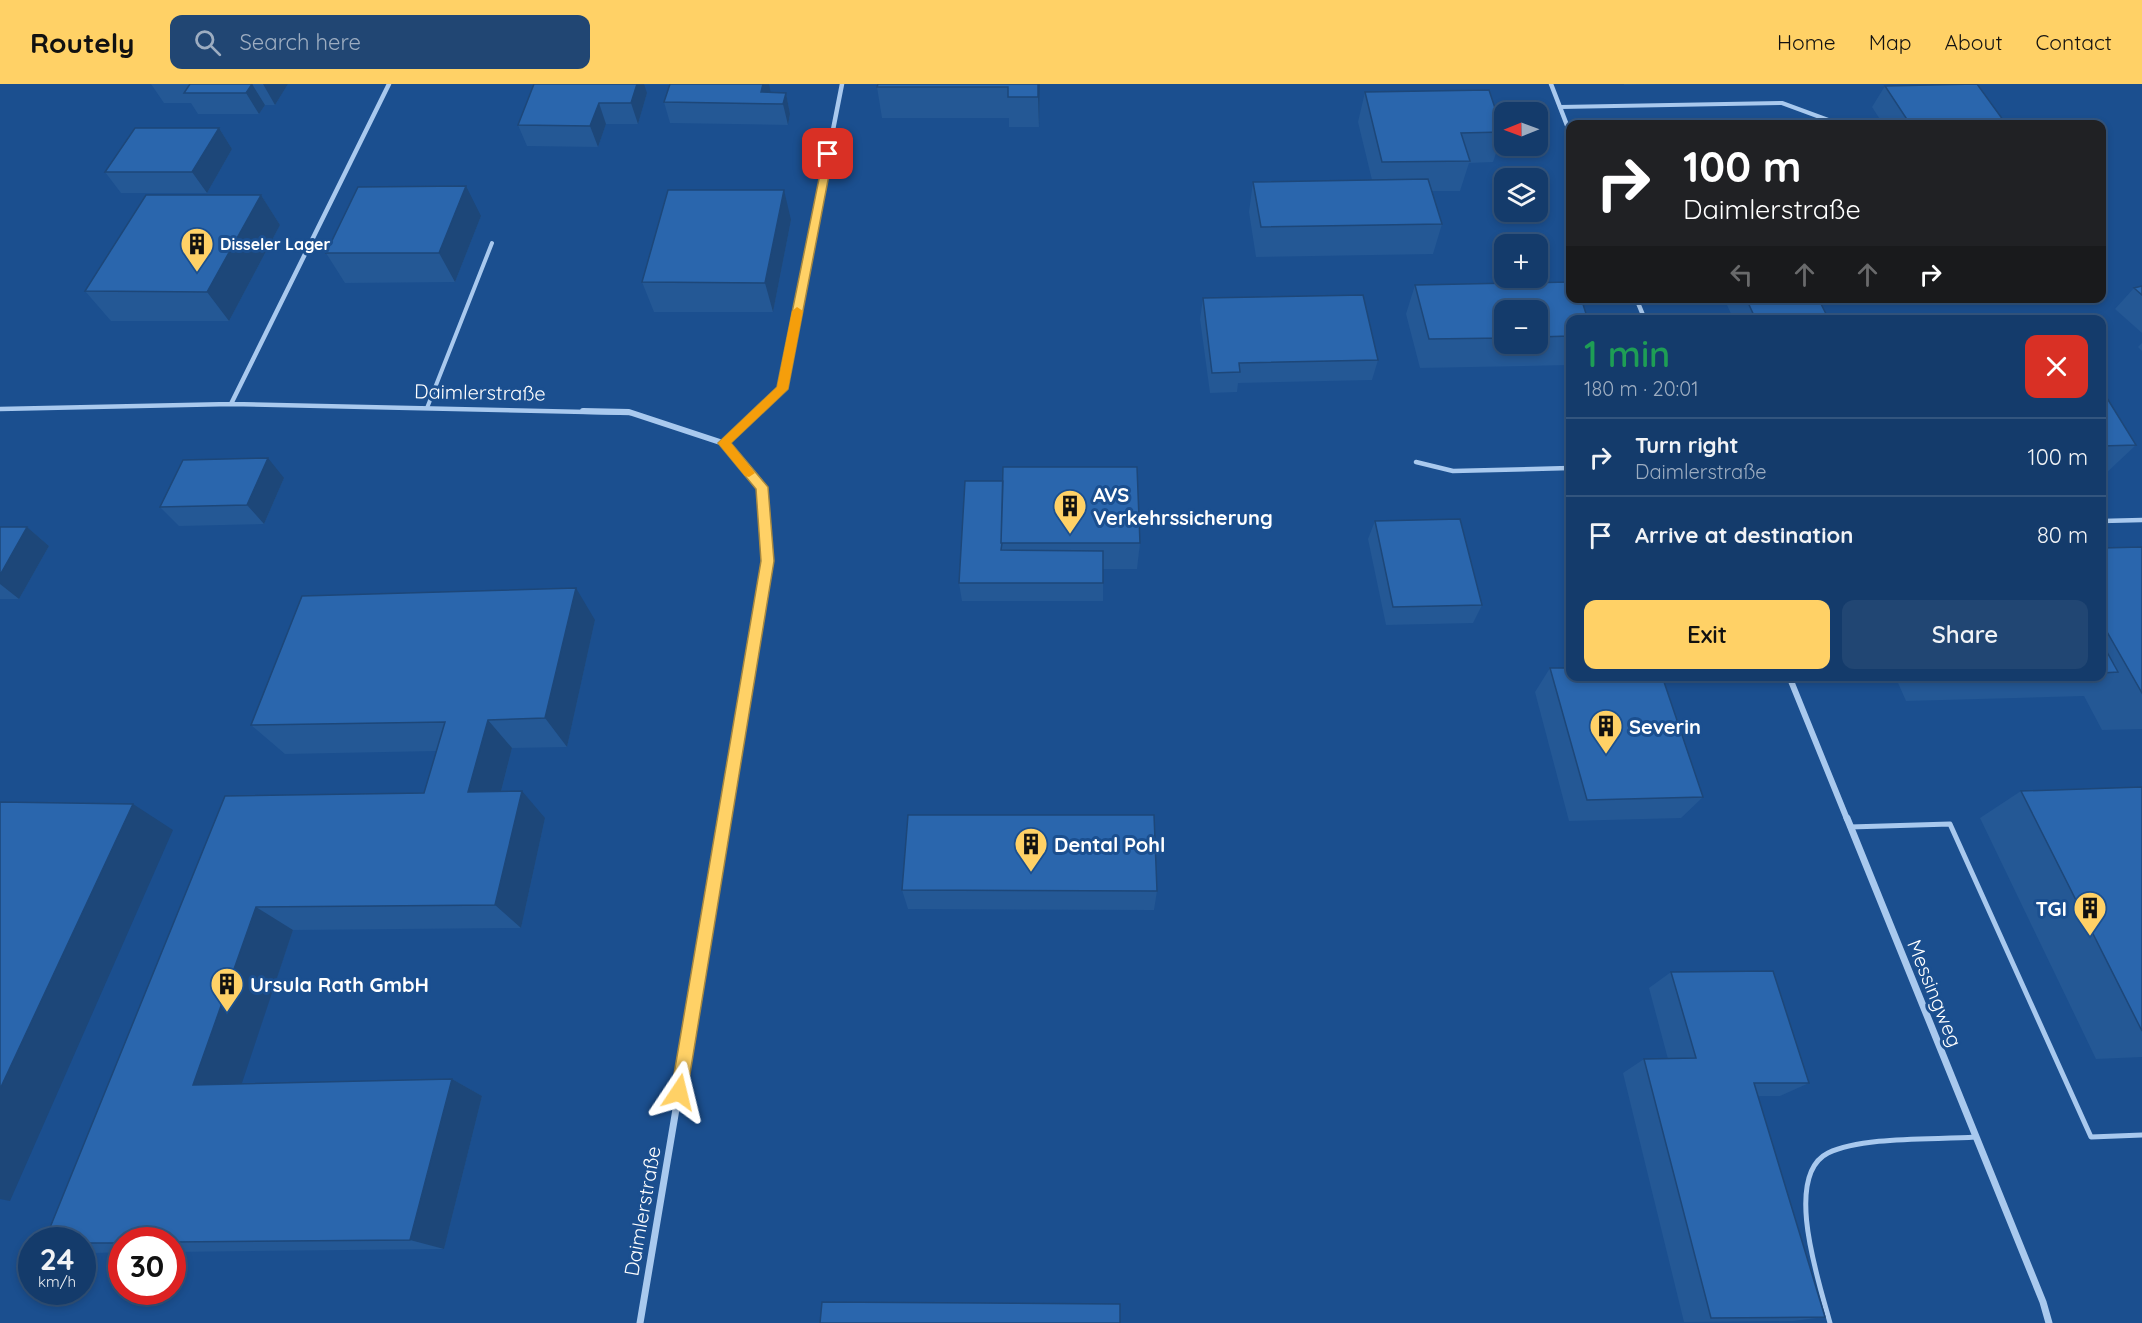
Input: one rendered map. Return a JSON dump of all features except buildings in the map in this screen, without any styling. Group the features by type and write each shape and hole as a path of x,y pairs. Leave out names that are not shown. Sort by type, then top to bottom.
{"street":[{"path":"231,404 389,84"},
{"path":"723,443 782,389 842,84"},
{"path":"1551,84 1566,123"},
{"name":"Daimlerstraße","path":"0,409 231,404 629,412 723,443 762,487 768,561 640,1323"},
{"name":"Messingweg","path":"1791,681 2043,1302 2049,1323"}],"lane":[{"path":"1560,107 1782,103 1828,120"},
{"path":"427,408 492,243"},
{"path":"1416,462 1453,471 1566,468"},
{"path":"2106,521 2142,520"},
{"path":"1851,827 1950,824 2091,1137 2142,1135"},
{"path":"1830,1323 1810,1243 1806,1200 1811,1170 1827,1154 1861,1144 1975,1137"}],"slow traffic":[{"path":"749,473 723,443 782,389 797,311"}],"place":[{"name":"Disseler Lager","path":"197,273"},
{"name":"AVS Verkehrssicherung","path":"1070,535"},
{"name":"Severin","path":"1606,755"},
{"name":"Dental Pohl","path":"1031,873"},
{"name":"TGI","path":"2090,937"},
{"name":"Ursula Rath GmbH","path":"227,1013"}],"route":[{"path":"679,1092 768,561 762,487 723,443 782,389 828,154"}]}
